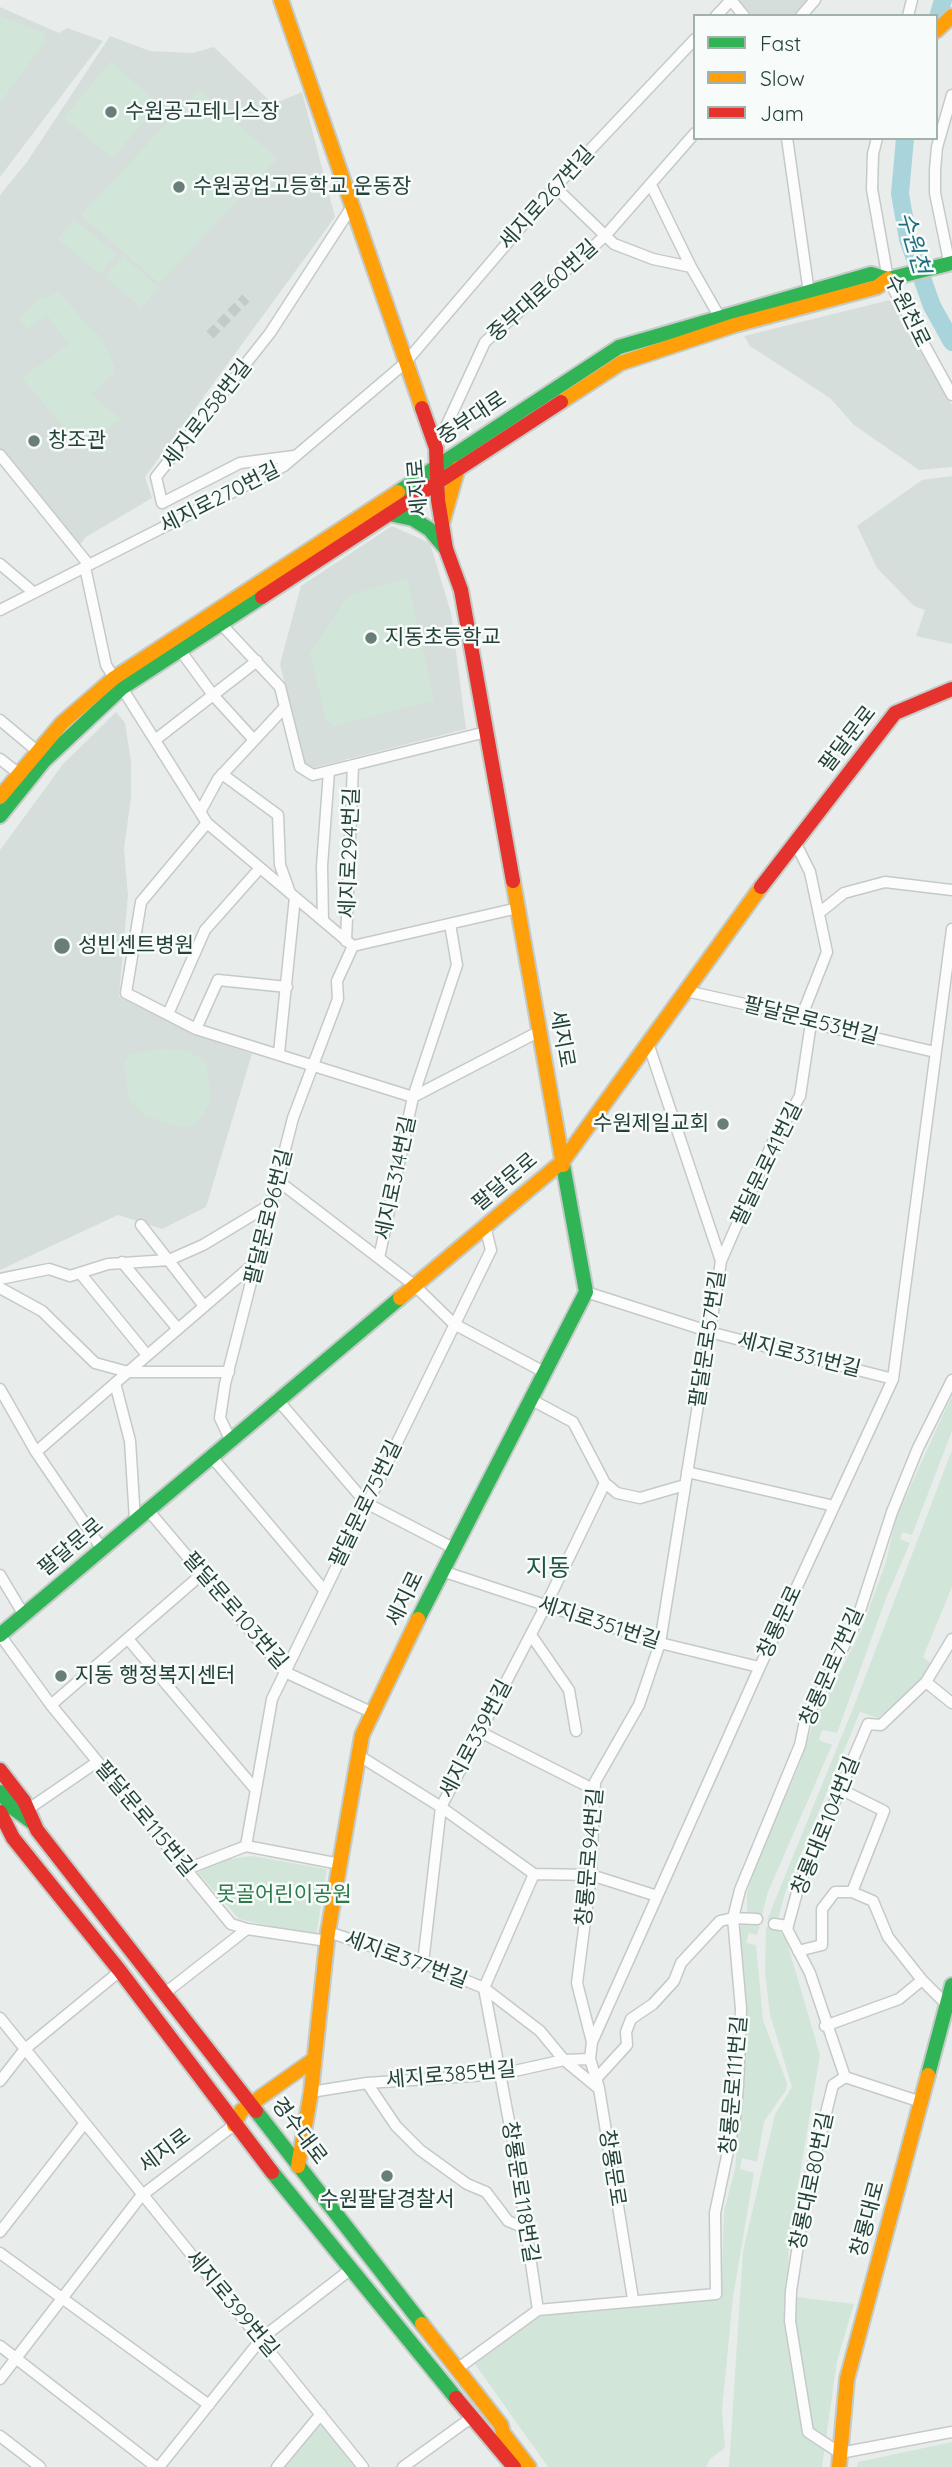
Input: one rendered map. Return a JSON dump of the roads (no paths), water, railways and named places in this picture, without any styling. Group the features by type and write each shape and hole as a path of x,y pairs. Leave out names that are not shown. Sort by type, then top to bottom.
{"street":[{"name":"세지로","path":"281,0 436,448 446,549 461,590 586,1292 453,1548 362,1735 327,1937 311,2092 298,2166"},
{"path":"718,14 731,0 742,14"},
{"path":"803,14 816,0"},
{"path":"938,29 952,16"},
{"name":"세지로267번길","path":"405,363 555,187 693,40"},
{"path":"949,265 935,193 935,170 937,147 952,95"},
{"name":"중부대로60번길","path":"436,448 485,342 605,236 693,135"},
{"path":"787,140 809,293"},
{"name":"수원천로","path":"877,140 872,189 894,278 916,335 952,395"},
{"path":"651,185 691,267 719,316"},
{"path":"555,187 614,244 653,259 691,267"},
{"name":"세지로258번길","path":"296,456 240,463 162,503 156,477 270,332 351,208"},
{"name":"중부대로","path":"0,797 82,702 222,625 458,468 633,357 735,325 877,287 894,278 949,265"},
{"name":"중부대로","path":"0,817 44,761 118,683 436,467 619,347 871,274 894,278"},
{"name":"세지로270번길","path":"0,610 284,466 405,363"},
{"path":"0,455 87,566 106,664 207,823 350,944 518,908"},
{"path":"442,524 458,468"},
{"path":"389,514 421,524 446,549"},
{"path":"0,564 33,592"},
{"path":"200,812 222,774 285,707 280,687 222,625"},
{"path":"180,650 213,695 254,740"},
{"path":"155,740 257,661"},
{"name":"팔달문로","path":"0,1635 277,1399 563,1161 795,842 895,713 952,689"},
{"name":"세지로294번길","path":"285,707 300,767 313,775 486,732"},
{"path":"0,720 37,751"},
{"path":"0,759 18,773"},
{"name":"세지로294번길","path":"350,944 353,765"},
{"path":"323,921 321,866 329,771"},
{"path":"222,774 278,815 279,865 293,895 287,987 279,1053"},
{"name":"세지로314번길","path":"207,823 141,902 126,993 196,1029 313,1063 413,1097 540,1031"},
{"name":"팔달문로41번길","path":"721,1261 772,1144 800,1096 806,1021 827,952 810,872 795,842"},
{"path":"168,1014 205,930 260,868"},
{"path":"819,913 844,893 885,882 952,890"},
{"name":"세지로314번길","path":"379,1258 413,1097 457,965 450,923"},
{"name":"창룡문로","path":"633,2299 597,2084 590,2059 592,2042 759,1667 893,1379 952,929"},
{"name":"팔달문로96번길","path":"230,1440 220,1418 229,1371 293,1118 338,999 337,981 350,944"},
{"path":"196,1029 218,980 287,987"},
{"name":"팔달문로53번길","path":"686,991 935,1052"},
{"name":"팔달문로57번길","path":"649,1043 721,1261 660,1643"},
{"path":"277,1180 414,1285 454,1324 544,1372"},
{"path":"0,1279 48,1269 70,1276 122,1262 169,1260 203,1245 271,1204"},
{"path":"141,1225 204,1306"},
{"name":"팔달문로75번길","path":"246,1846 272,1699 491,1250 485,1226"},
{"path":"36,1451 258,1260"},
{"path":"122,1262 178,1328"},
{"path":"80,1273 148,1355"},
{"path":"0,1288 42,1311 77,1349 95,1363 128,1372 229,1371"},
{"name":"세지로331번길","path":"586,1292 709,1332 893,1379"},
{"name":"창룡문로7번길","path":"733,1918 753,1853 800,1745 805,1720 856,1623 892,1512 918,1448 952,1380"},
{"path":"116,1383 128,1431 135,1520"},
{"path":"0,1389 36,1451 102,1549"},
{"path":"277,1399 366,1503 453,1548"},
{"path":"530,1399 573,1422 605,1483 617,1493 640,1498 685,1485"},
{"path":"211,1457 324,1590"},
{"path":"687,1472 834,1506"},
{"name":"세지로339번길","path":"423,1963 441,1807 545,1607 605,1483"},
{"name":"팔달문로103번길","path":"148,1510 285,1672 373,1713"},
{"name":"세지로351번길","path":"442,1571 660,1643 759,1667"},
{"path":"51,1705 202,1574"},
{"path":"0,1575 24,1615"},
{"path":"531,1634 569,1690 576,1731"},
{"name":"팔달문로115번길","path":"0,1635 51,1705 231,1924 247,1929 327,1937"},
{"path":"128,1639 256,1790"},
{"path":"952,1639 926,1682 952,1703"},
{"name":"창룡문로94번길","path":"592,2042 578,1983 591,1875 595,1782 639,1706 660,1643"},
{"name":"창룡대로104번길","path":"788,1928 799,1885 868,1724 881,1725 926,1682"},
{"path":"480,1732 595,1790"},
{"path":"358,1755 441,1807 534,1874 591,1875 657,1896"},
{"path":"30,1816 97,1762"},
{"name":"경수대로","path":"0,1770 24,1801 30,1816 298,2166 501,2425 503,2433 529,2467"},
{"path":"841,1789 884,1811 852,1892"},
{"name":"경수대로","path":"0,1792 13,1808 30,1816"},
{"path":"0,1812 4,1832 120,1970 234,2125 471,2418 487,2437 494,2441 514,2467"},
{"path":"187,1869 246,1846 340,1864"},
{"path":"484,1988 534,1874"},
{"path":"798,1951 822,1945 822,1909 835,1892 852,1892 873,1901 888,1937 922,1980 946,2004"},
{"path":"597,2084 627,2045 626,2032 631,2019 653,2004 674,1982 681,1963 720,1921 733,1918 757,1919"},
{"name":"창룡문로111번길","path":"633,2299 716,2294 715,2213 735,2118 738,2086 741,2009 733,1918"},
{"path":"774,1924 788,1928 810,1973 825,2026 845,2077 921,2102"},
{"path":"165,1993 247,1929"},
{"name":"세지로377번길","path":"327,1937 423,1963 484,1988 540,2031 564,2060 597,2084"},
{"path":"0,2081 25,2049 120,1970"},
{"path":"825,2026 899,1999 922,1980"},
{"name":"창룡대로","path":"840,2460 847,2379 952,1985"},
{"name":"세지로377번길","path":"484,1988 501,2074"},
{"name":"세지로399번길","path":"0,2018 141,2196 262,2338 363,2467"},
{"name":"세지로385번길","path":"311,2092 367,2083 501,2074 564,2060 590,2059"},
{"name":"세지로","path":"0,2379 141,2196 234,2125 241,2111 313,2060"},
{"name":"창룡문로118번길","path":"501,2074 538,2310"},
{"name":"창룡대로80번길","path":"840,2460 808,2432 793,2343 791,2291 806,2193 833,2085 845,2077"},
{"path":"367,2083 397,2126 420,2150 467,2184 486,2192 508,2221 527,2229"},
{"path":"0,2232 84,2124"},
{"path":"0,2253 209,2405"},
{"path":"0,2346 158,2467 262,2338 351,2269"},
{"path":"457,2368 538,2310 633,2299"},
{"path":"278,2467 321,2414"},
{"path":"403,2467 471,2418"},
{"path":"501,2425 511,2429 538,2467"},
{"path":"840,2460 952,2432"},
{"path":"0,2436 40,2467"},
{"path":"487,2437 489,2445 505,2467"}],"waterway":[{"name":"수원천","path":"938,17 943,0"},
{"name":"수원천","path":"905,140 900,194 908,239 932,306 952,342"}],"tunnel":[{"path":"210,335 246,298"}],"place":[{"name":"수원공고테니스장","path":"111,112"},
{"name":"수원공업고등학교 운동장","path":"179,187"},
{"name":"창조관","path":"34,441"},
{"name":"지동초등학교","path":"371,638"},
{"name":"성빈센트병원","path":"62,946"},
{"name":"수원제일교회","path":"723,1124"},
{"name":"지동 행정복지센터","path":"61,1676"},
{"name":"수원팔달경찰서","path":"387,2176"}],"district":[{"name":"지동","path":"548,1569"}],"park label":[{"name":"못골어린이공원","path":"284,1895"}]}
